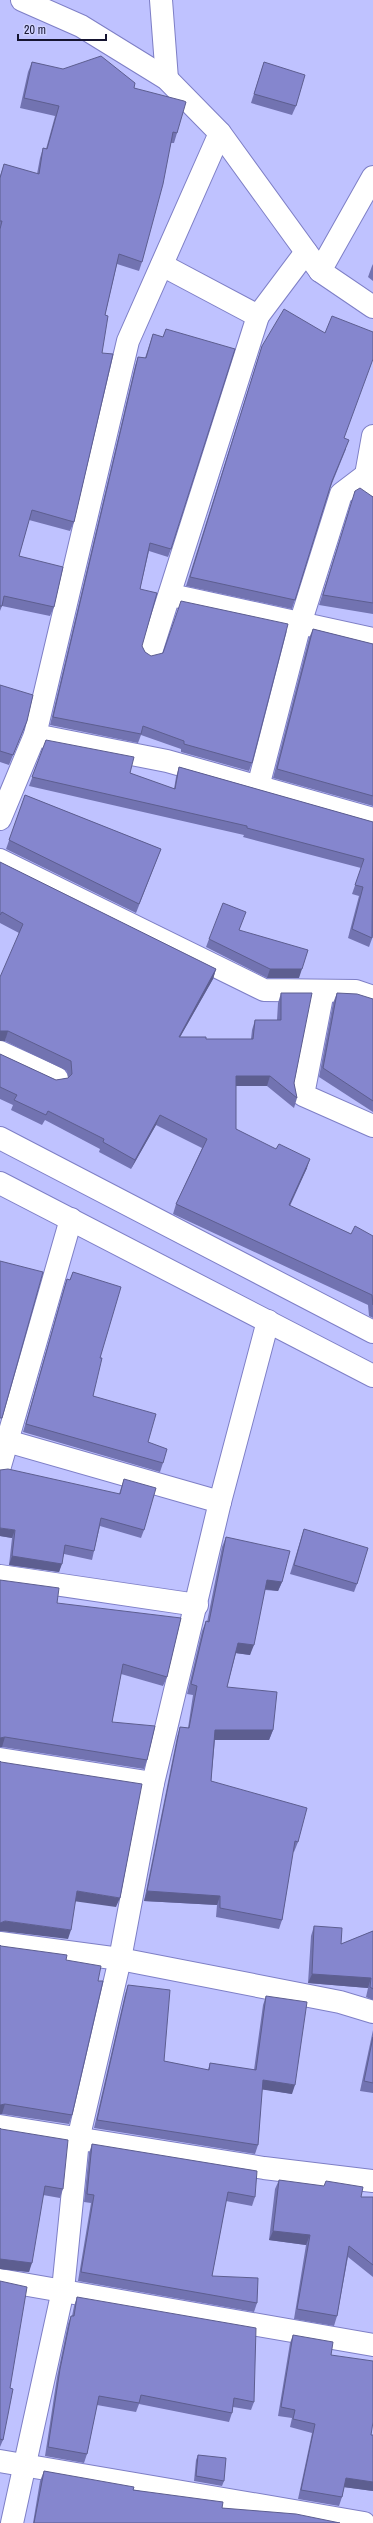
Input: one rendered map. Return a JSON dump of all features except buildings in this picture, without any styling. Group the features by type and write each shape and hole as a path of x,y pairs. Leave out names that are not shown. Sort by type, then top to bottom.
{"street":[{"path":"22,0 81,26 167,79 220,133 320,271 373,307"},
{"path":"160,0 167,79"},
{"path":"0,819 35,735 128,341 220,133"},
{"path":"320,271 373,177"},
{"path":"151,652 171,595 258,316 306,252"},
{"path":"162,265 258,316"},
{"path":"258,787 300,624 341,494 369,480 373,436"},
{"path":"171,595 373,639"},
{"path":"35,735 167,761 373,818"},
{"path":"0,860 264,990 356,991 373,998"},
{"path":"323,991 304,1095 373,1126"},
{"path":"0,1052 58,1078"},
{"path":"0,1138 373,1332"},
{"path":"0,1183 373,1376"},
{"path":"0,1466 3,1440 71,1219"},
{"path":"12,2523 23,2466 63,2290 78,2140 120,1959 153,1784 197,1605 220,1502 268,1321"},
{"path":"3,1440 220,1502"},
{"path":"0,1576 197,1605"},
{"path":"0,1759 153,1784"},
{"path":"0,1943 120,1959 340,2002 373,2012"},
{"path":"0,2126 78,2140 264,2168 373,2181"},
{"path":"0,2280 373,2345"},
{"path":"0,2462 364,2523"}]}
